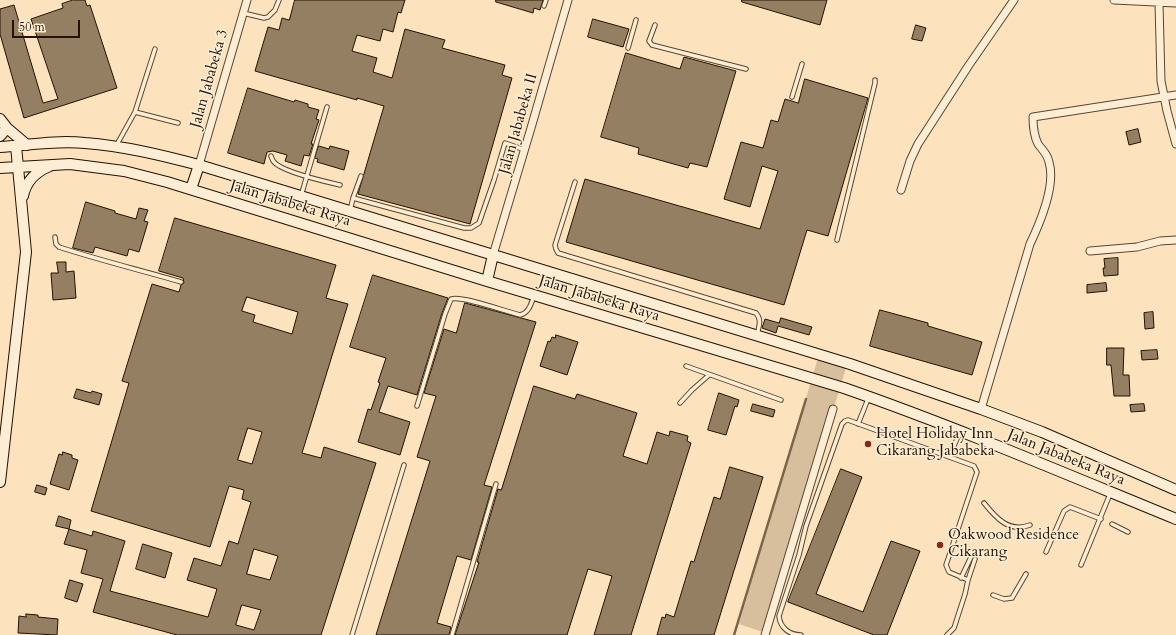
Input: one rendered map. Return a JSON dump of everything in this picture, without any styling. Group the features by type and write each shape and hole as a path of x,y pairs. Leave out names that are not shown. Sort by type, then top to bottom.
{"main road":[{"path":"0,119 7,128 27,145"},
{"path":"0,136 7,128"},
{"name":"Jalan Jababeka Raya","path":"0,147 58,142 84,142 116,146 199,165 850,364 981,409 1042,432 1176,490"},
{"path":"0,482 26,252 16,146"},
{"name":"Jalan Jababeka Raya","path":"0,168 70,164 124,171 191,189 487,281 841,387 961,431 1176,519"},
{"path":"22,202 24,192 31,179 42,169 51,165"},
{"path":"191,189 199,165"},
{"path":"487,281 493,255"}],"street":[{"name":"Jalan Jababeka 3","path":"199,165 247,0"},
{"name":"Jalan Jababeka II","path":"493,255 568,0"},
{"path":"901,190 910,161 918,144 969,65 1014,0"},
{"path":"1114,0 1176,4"},
{"path":"1159,3 1161,74 1164,97 1176,144"},
{"path":"981,409 1030,244 1040,222 1048,195 1050,163 1046,151 1038,143 1033,127 1033,117 1176,95"},
{"path":"1090,251 1137,247 1160,241 1176,240"},
{"path":"765,635 833,409"}],"lane":[{"path":"243,13 264,18 268,17 275,10 279,0"},
{"path":"544,6 546,0"},
{"path":"628,48 636,20"},
{"path":"655,25 649,41 652,45 746,69"},
{"path":"116,146 134,112 155,49"},
{"path":"792,98 802,64"},
{"path":"836,240 875,80"},
{"path":"301,196 327,107"},
{"path":"134,112 178,123"},
{"path":"353,198 464,228 471,228 479,222 505,143 525,150"},
{"path":"271,156 274,163 306,177 340,186"},
{"path":"350,212 353,198 361,176"},
{"path":"575,182 555,245 558,253 756,313 760,322 757,335"},
{"path":"55,237 56,244 59,247 180,282"},
{"path":"417,406 451,299 455,297 520,315 524,314 528,310 534,295"},
{"path":"686,366 781,400"},
{"path":"680,403 709,375"},
{"path":"858,424 869,397"},
{"path":"801,635 794,635 786,630 779,619 779,616 799,555 806,526 844,421 848,420 974,466 977,472 946,565 949,572 968,580"},
{"path":"949,457 961,431"},
{"path":"352,635 404,465"},
{"path":"452,635 496,484"},
{"path":"1081,565 1111,492"},
{"path":"984,503 1001,522 1016,528 1030,526"},
{"path":"1046,552 1064,511 1070,507 1101,519"},
{"path":"1112,524 1128,532"},
{"path":"962,578 971,558"},
{"path":"947,635 954,628 968,580 976,559"},
{"path":"993,595 1004,599 1012,598 1026,574"}],"shaded area":[{"path":"820,351 849,358 766,633 739,624"}],"building":[{"path":"73,0 85,0 87,6 90,5 117,88 24,118 0,34 0,9 14,5 43,103 58,99 31,19 63,8 62,4"},
{"path":"295,0 405,0 401,13 398,12 393,32 383,29 380,41 357,35 352,51 377,58 373,72 392,78 405,29 445,40 442,48 505,65 502,75 512,78 470,224 358,194 384,106 357,98 357,100 255,71 268,27 279,30 282,18 289,20"},
{"path":"496,0 543,0 540,10 534,8 533,13 496,2"},
{"path":"742,0 827,0 820,25 742,2"},
{"path":"593,19 629,29 623,47 588,37"},
{"path":"916,25 926,28 922,41 912,39"},
{"path":"626,53 680,69 684,57 736,71 707,167 690,163 688,168 638,154 639,148 601,137"},
{"path":"805,79 868,98 828,236 807,230 784,305 566,242 585,179 760,229 778,171 762,166 750,207 724,199 741,142 763,148 771,120 778,122 785,99 798,103"},
{"path":"248,88 294,102 295,100 308,104 308,107 319,110 316,119 319,120 311,144 313,144 309,156 304,155 301,166 285,161 287,155 273,151 267,152 264,164 228,153"},
{"path":"1138,129 1141,142 1129,145 1126,132"},
{"path":"319,146 329,149 330,146 349,151 344,170 317,162 318,159 315,158"},
{"path":"86,202 136,219 139,208 148,210 144,221 148,222 139,252 129,249 127,256 95,247 93,253 73,248"},
{"path":"175,218 336,265 326,298 348,304 302,453 321,458 324,447 376,463 321,635 177,635 93,612 103,579 81,573 87,550 64,544 69,529 92,536 93,531 125,541 110,591 208,617 217,589 187,580 194,558 221,566 229,541 238,544 251,502 242,499 244,490 229,486 210,547 91,511 129,383 122,381 152,284 179,292 181,285 184,283 183,278 159,271","holes":["247,297 298,312 292,334 253,322 255,315 242,311","248,428 262,432 252,464 238,460","254,549 278,556 270,580 247,574","242,605 261,610 254,630 236,625"]},
{"path":"1118,258 1118,275 1104,276 1104,259"},
{"path":"57,262 66,262 66,272 74,271 76,298 53,300 51,273 58,273"},
{"path":"373,275 448,298 417,395 388,386 379,412 410,422 400,455 358,442 368,409 371,410 380,383 378,382 386,358 350,347"},
{"path":"1106,283 1107,291 1087,293 1087,285"},
{"path":"465,303 536,322 484,485 492,487 471,560 457,556 437,623 451,627 449,635 376,635 430,461 417,457 436,396 424,393 444,329 456,333"},
{"path":"880,310 928,323 928,326 982,342 972,375 870,346"},
{"path":"1153,312 1154,328 1145,329 1144,313"},
{"path":"781,318 812,327 809,335 778,326 776,333 762,328 765,319 779,323"},
{"path":"556,335 578,342 567,375 540,366 548,341 550,342 552,337 555,338"},
{"path":"1107,348 1124,348 1123,375 1129,375 1130,396 1114,396 1111,365 1107,365"},
{"path":"1157,350 1158,359 1142,360 1141,351"},
{"path":"534,386 575,399 577,394 637,413 623,456 647,464 657,432 669,436 670,431 688,436 687,441 691,443 631,635 594,635 612,576 588,569 567,635 455,635 479,562 477,562 498,489 501,490"},
{"path":"77,389 102,394 99,405 74,398"},
{"path":"719,393 739,400 737,407 735,406 726,435 708,430"},
{"path":"753,404 775,410 773,417 751,411"},
{"path":"1144,404 1145,411 1131,412 1130,405"},
{"path":"63,452 72,455 72,458 78,460 69,490 50,484 59,454 62,455"},
{"path":"730,467 763,477 714,635 657,635 662,617 665,618 666,614 674,617 691,561 694,562 714,497 720,499"},
{"path":"841,469 862,477 816,594 863,612 891,541 920,551 887,635 874,635 788,602"},
{"path":"37,485 47,488 45,495 35,492"},
{"path":"59,516 71,520 69,529 56,526"},
{"path":"143,544 172,553 165,578 136,569"},
{"path":"70,580 83,584 77,602 65,598"},
{"path":"26,614 58,619 57,635 18,633 19,616 26,617"}],"waterway":[{"path":"734,635 806,399"}],"place":[{"name":"Hotel Holiday Inn Cikarang Jababeka","path":"868,444"},
{"name":"Oakwood Residence Cikarang","path":"940,545"}]}
